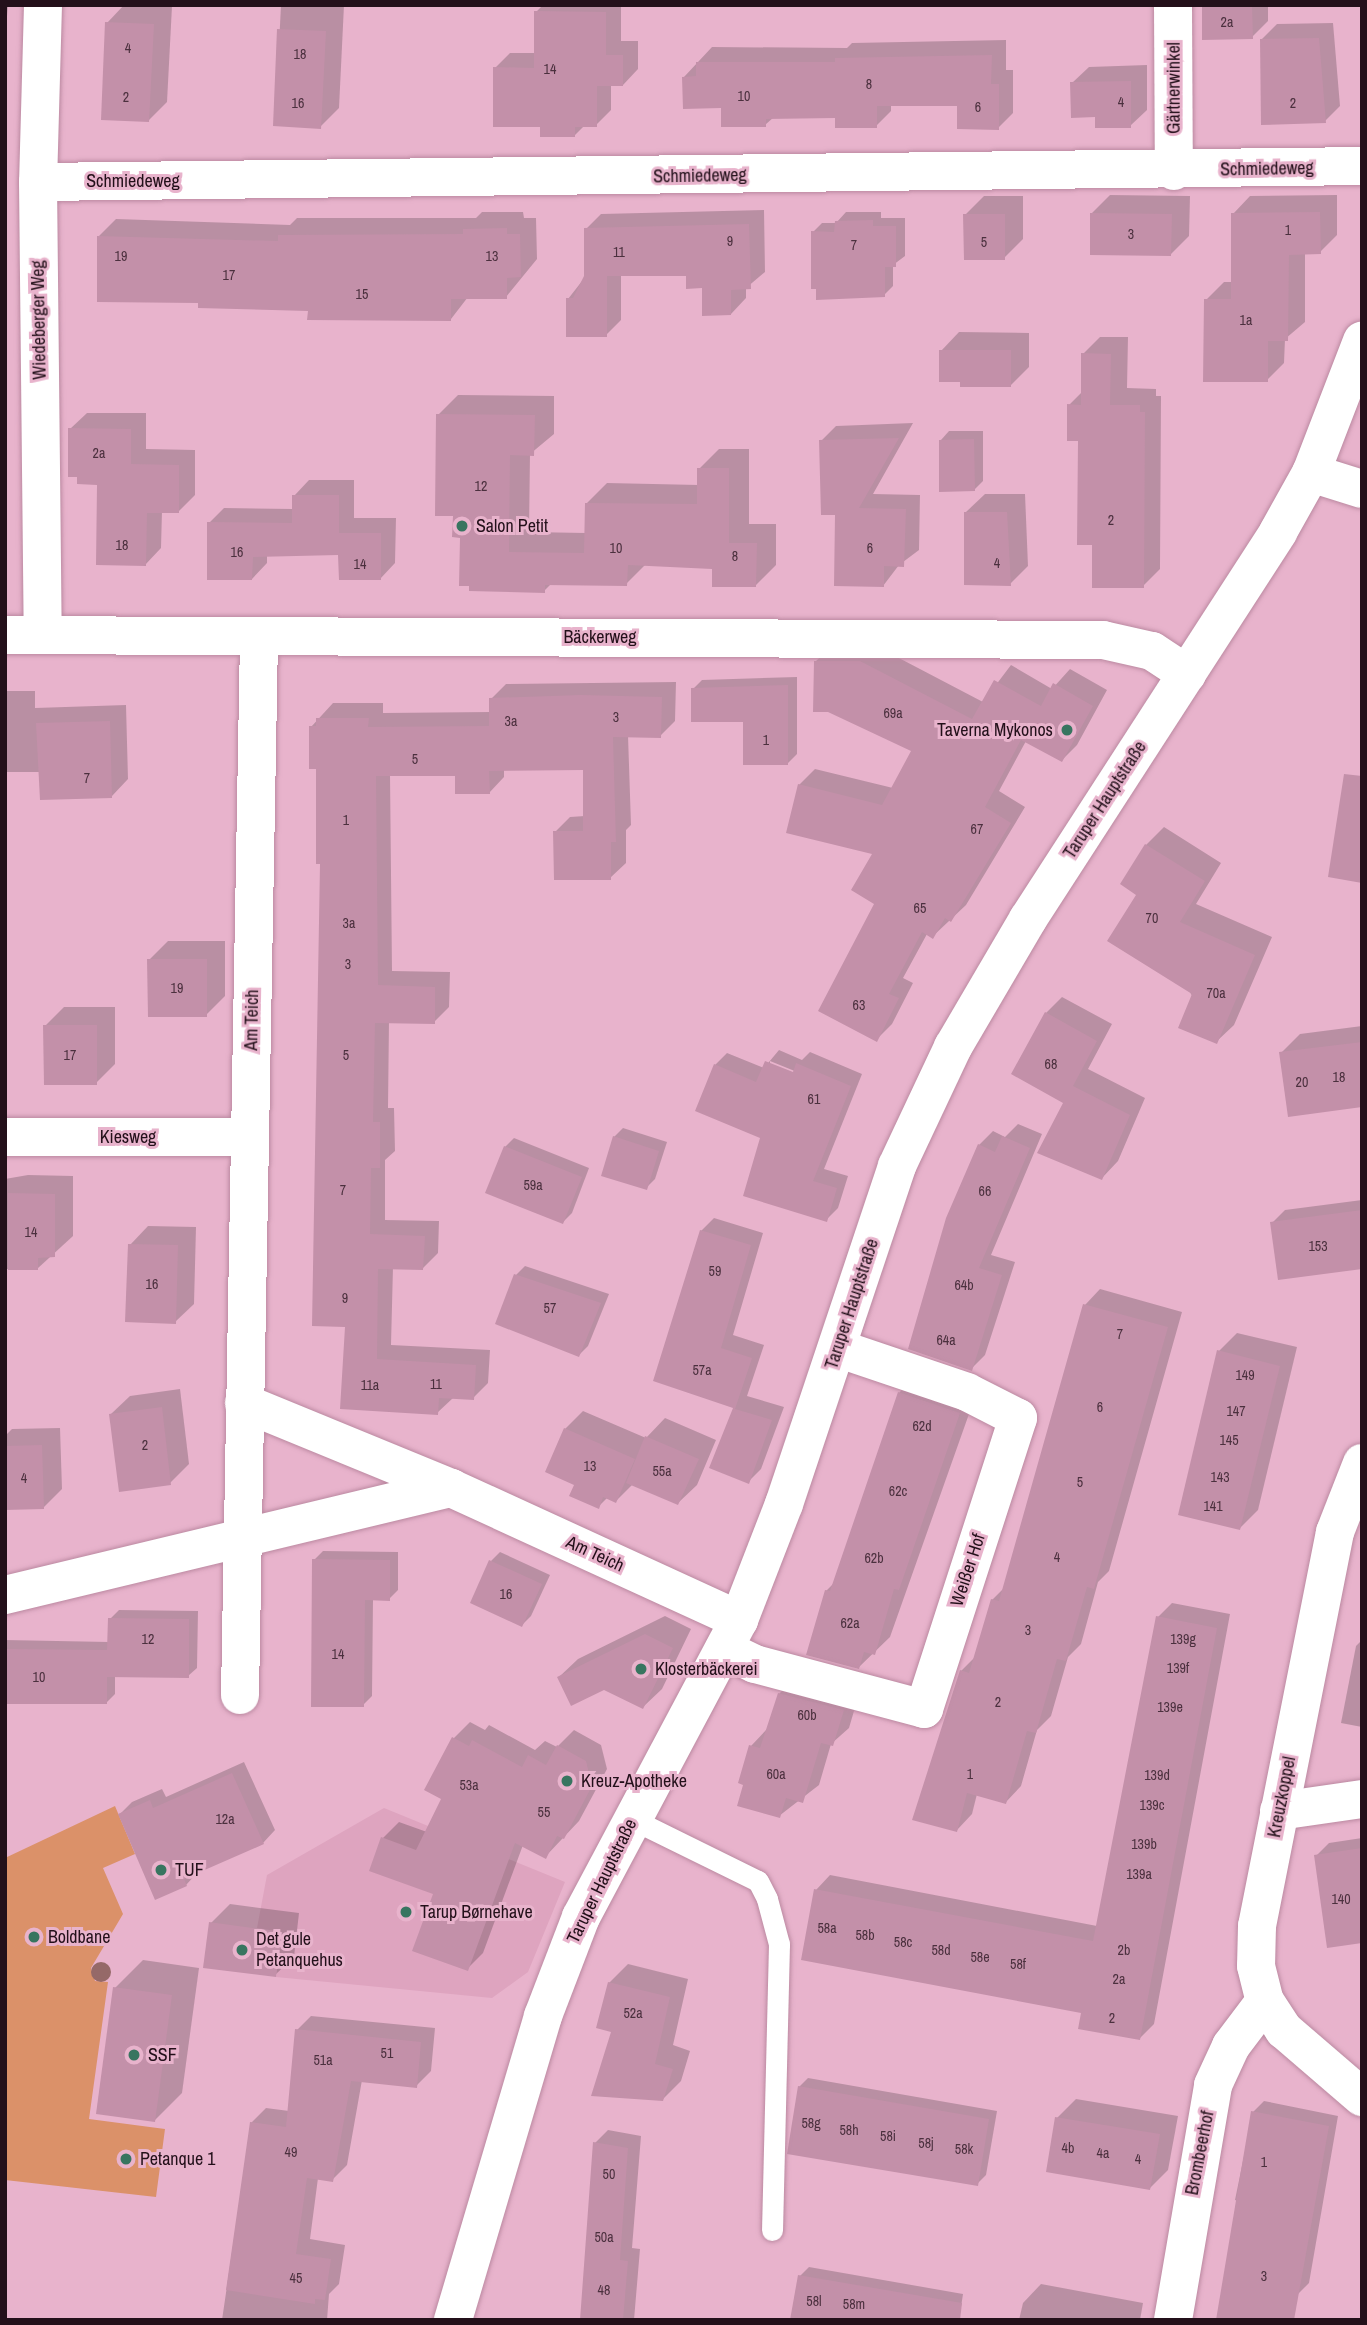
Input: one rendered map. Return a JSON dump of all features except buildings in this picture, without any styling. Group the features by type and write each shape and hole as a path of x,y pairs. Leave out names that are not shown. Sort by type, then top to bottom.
{"street":[{"name":"Wiedeberger Weg","path":"43,5 38,182 43,635"},
{"name":"Gärtnerwinkel","path":"1174,5 1174,171"},
{"name":"Schmiedeweg","path":"38,182 1174,171 1362,166"},
{"name":"Taruper Hauptstraße","path":"453,2320 543,2016 580,1917 731,1634 837,1348 897,1166 953,1047 1028,919 1187,674 1311,472 1362,341"},
{"path":"1311,472 1362,489"},
{"name":"Bäckerweg","path":"5,635 1103,640 1152,651 1187,674"},
{"name":"Am Teich","path":"240,1695 259,636"},
{"name":"Kiesweg","path":"5,1137 250,1137"},
{"name":"Weißer Hof","path":"731,1634 755,1664 924,1709 1018,1418 967,1392 837,1348"},
{"name":"Am Teich","path":"244,1403 452,1488 731,1634"},
{"name":"Kreuzkoppel","path":"1362,1463 1335,1532 1256,1926 1256,1966 1265,2001 1284,2030 1310,2056 1362,2097"},
{"path":"5,1595 242,1535 452,1488"},
{"path":"1279,1811 1362,1799"},
{"name":"Brombeerhof","path":"1172,2320 1213,2085 1231,2046 1265,2001"}],"lane":[{"path":"632,1819 758,1881 767,1899 779,1944 772,2230"}],"shaded area":[{"path":"115,1806 135,1854 103,1868 123,1914 91,1968 95,1981 108,1982 89,2119 165,2129 156,2197 5,2180 5,1858"},
{"name":"Tarup Børnehave","path":"384,1808 565,1882 528,1972 492,1998 276,1977 282,1932 257,1928 267,1875"}],"place":[{"name":"Salon Petit","path":"462,526"},
{"name":"Taverna Mykonos","path":"1067,730"},
{"name":"Klosterbäckerei","path":"641,1669"},
{"name":"Kreuz-Apotheke","path":"567,1781"},
{"name":"TUF","path":"161,1870"},
{"name":"Tarup Børnehave","path":"406,1912"},
{"name":"Boldbane","path":"34,1937"},
{"name":"Det gule Petanquehus","path":"242,1950"},
{"name":"SSF","path":"134,2055"},
{"name":"Petanque 1","path":"126,2159"}]}
